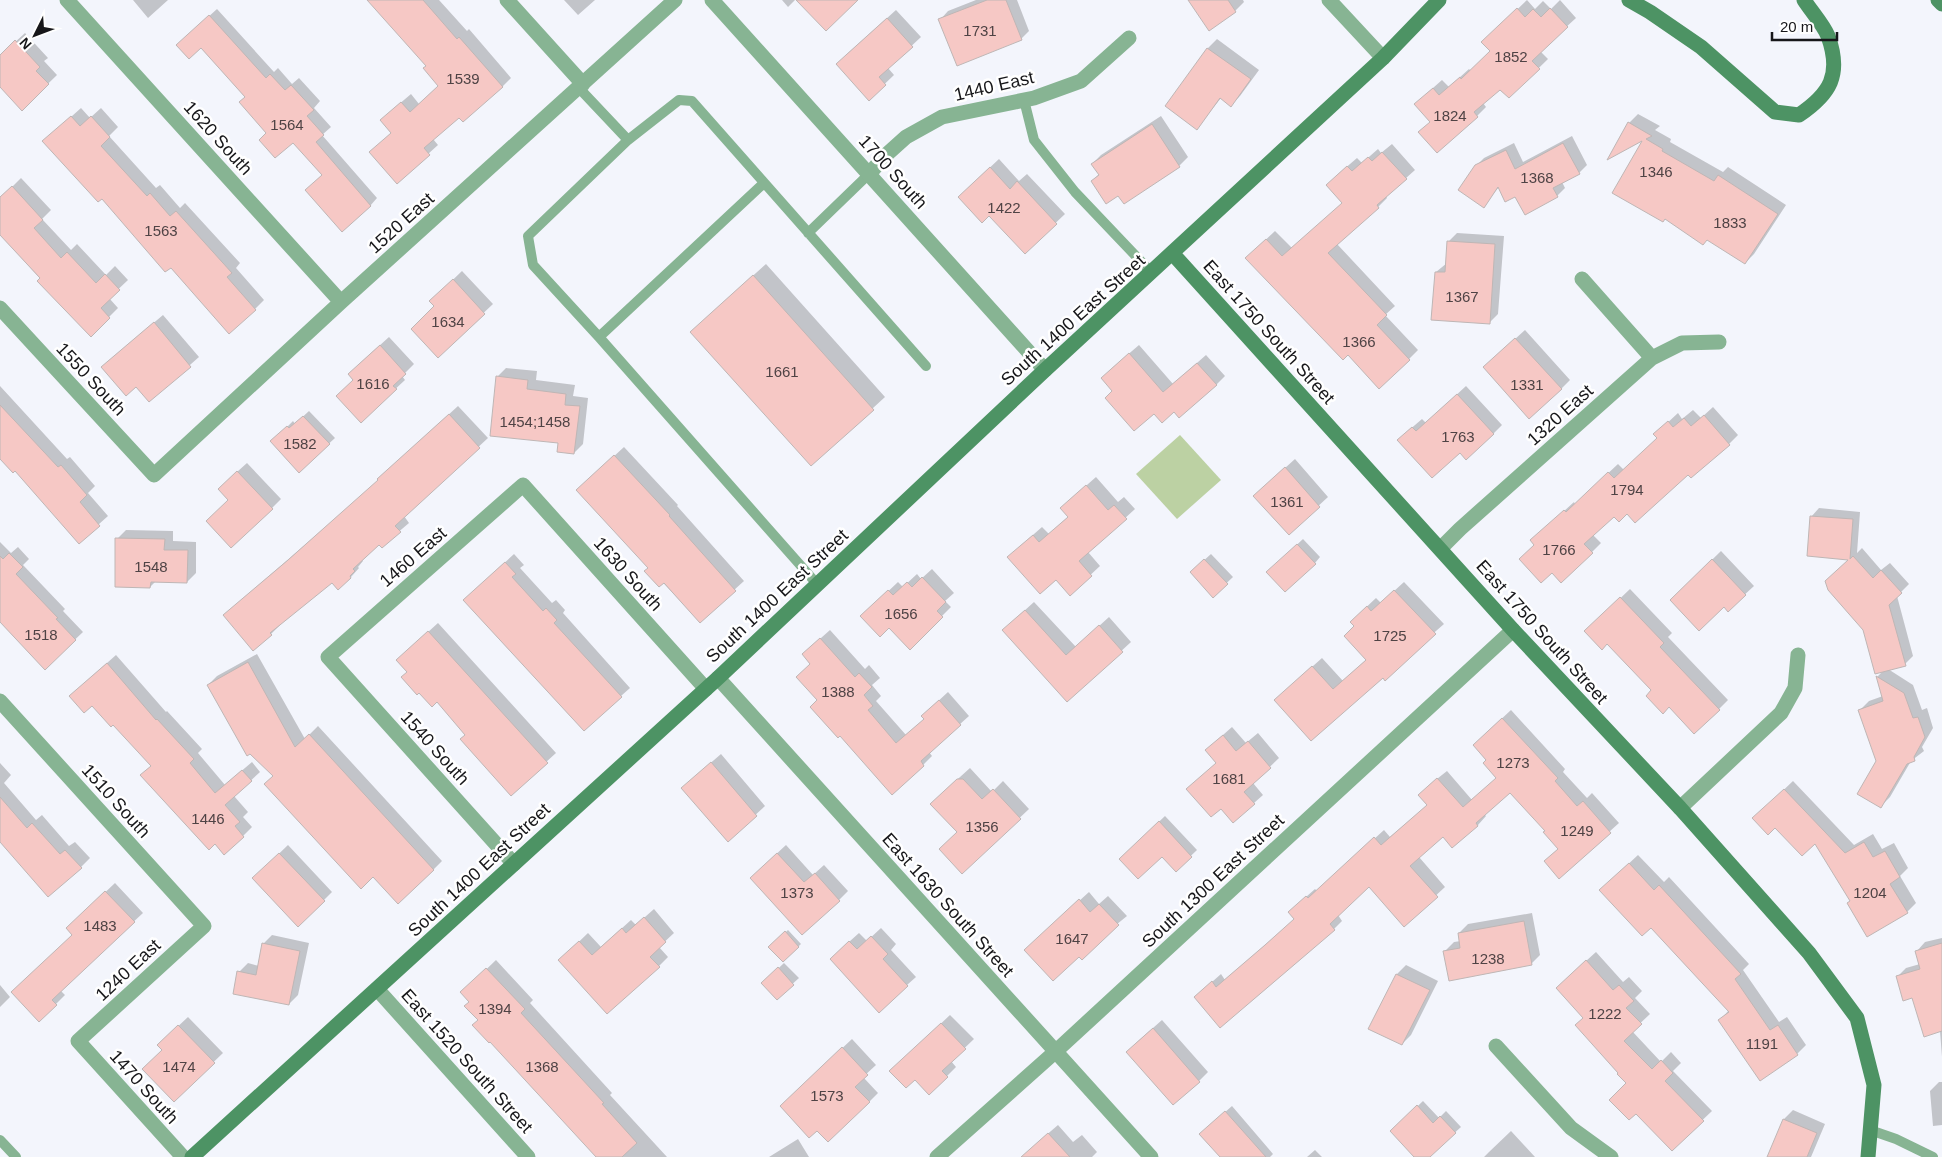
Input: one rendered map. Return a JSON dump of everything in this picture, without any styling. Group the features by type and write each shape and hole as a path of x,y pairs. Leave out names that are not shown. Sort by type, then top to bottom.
{"street":[{"name":"1620 South","path":"67,0 341,302"},
{"path":"507,0 581,86"},
{"name":"1520 East","path":"154,475 341,302 675,0"},
{"name":"1700 South","path":"712,0 1045,370"},
{"path":"1329,0 1383,58"},
{"name":"South 1400 East Street","path":"192,1157 718,678 1045,370 1173,254 1383,58 1439,0"},
{"path":"1629,0 1650,12 1701,48 1774,112 1799,116 1816,103 1832,84 1834,61 1828,35 1804,0"},
{"path":"1938,0 1942,4"},
{"name":"1440 East","path":"869,174 886,154 906,137 942,117 1024,100 1081,81 1129,38"},
{"name":"East 1750 South Street","path":"1173,254 1441,548 1513,630 1680,808 1809,954 1857,1018 1874,1086 1868,1157"},
{"path":"1582,278 1652,358"},
{"name":"1550 South","path":"0,308 154,475"},
{"name":"1320 East","path":"1441,548 1652,358 1682,343 1719,342"},
{"name":"1460 East","path":"328,657 523,485"},
{"name":"1630 South","path":"523,485 706,689"},
{"name":"South 1300 East Street","path":"937,1157 1055,1052 1513,630"},
{"path":"1680,808 1781,713 1795,688 1798,655"},
{"name":"1540 South","path":"328,657 514,864"},
{"name":"East 1630 South Street","path":"718,678 1151,1157"},
{"name":"1510 South","path":"0,701 204,926"},
{"name":"1240 East","path":"78,1041 204,926"},
{"name":"East 1520 South Street","path":"377,989 528,1157"},
{"name":"1470 South","path":"78,1041 183,1157"},
{"path":"1496,1046 1570,1128 1611,1157"}],"lane":[{"path":"581,86 628,140"},
{"path":"817,584 533,265 528,236 628,140 679,100 692,101 926,366"},
{"path":"1024,100 1034,140 1074,192 1152,273"},
{"path":"808,233 869,174"},
{"path":"599,337 764,183"},
{"path":"1870,1130 1896,1139 1933,1157"},
{"path":"0,1140 16,1157"}],"green space":[{"path":"1180,435 1221,480 1177,519 1136,474"}],"building":[{"path":"367,0 423,0 503,87 463,122 459,118 424,148 430,155 397,184 369,152 391,133 380,120 401,102 410,112 438,86 423,68 426,66"},
{"path":"796,0 858,0 826,31"},
{"path":"987,0 1006,0 1022,40 957,66 938,19"},
{"path":"1188,0 1228,0 1236,12 1209,31"},
{"path":"1517,8 1525,17 1533,9 1541,17 1550,8 1568,27 1532,61 1540,69 1509,98 1500,90 1474,112 1478,117 1437,153 1418,132 1430,122 1414,104 1433,88 1439,95 1460,77 1461,79 1490,51 1481,42"},
{"path":"209,15 266,78 270,74 285,90 291,85 314,110 307,116 324,135 316,142 371,206 342,232 305,190 322,175 293,143 275,158 259,140 266,133 239,102 245,97 201,48 189,59 176,45"},
{"path":"887,18 913,47 879,77 886,85 869,101 836,64"},
{"path":"15,40 40,67 36,71 49,84 22,111 0,87 0,55"},
{"path":"1207,48 1251,79 1231,107 1220,98 1197,130 1165,106"},
{"path":"71,116 80,126 91,116 110,137 101,146 147,196 150,193 170,216 176,211 232,273 227,277 256,310 229,334 171,268 165,272 102,199 98,202 42,141"},
{"path":"1628,122 1652,136 1646,139 1663,149 1662,151 1714,181 1718,175 1778,214 1745,264 1707,240 1703,245 1665,219 1663,222 1612,193 1642,141 1607,160"},
{"path":"1152,124 1180,167 1124,204 1118,196 1106,204 1091,181 1099,175 1091,164"},
{"path":"1563,143 1580,174 1553,188 1558,197 1525,215 1515,197 1505,202 1498,187 1484,208 1458,190 1475,165 1506,150 1515,169"},
{"path":"1382,152 1407,179 1377,205 1379,208 1328,253 1387,315 1377,325 1410,360 1379,389 1348,355 1343,360 1245,258 1266,239 1282,256 1342,203 1326,185 1347,166 1352,171 1368,157 1372,161"},
{"path":"990,167 1010,189 1017,181 1057,224 1025,254 989,216 982,223 958,197"},
{"path":"12,186 43,220 34,228 61,258 67,252 96,283 105,274 120,290 101,308 110,318 91,337 37,281 40,278 0,235 0,197"},
{"path":"1447,241 1495,244 1490,324 1431,320 1435,272 1445,272"},
{"path":"753,275 874,410 811,466 690,332"},
{"path":"453,279 485,314 438,358 411,329 434,306 429,301"},
{"path":"154,322 191,367 149,402 136,387 126,396 101,367"},
{"path":"1515,338 1562,389 1529,419 1483,367"},
{"path":"380,345 406,374 393,386 397,389 361,423 336,396 353,380 348,374"},
{"path":"1129,353 1163,392 1197,363 1217,385 1179,418 1174,412 1162,423 1154,414 1134,431 1105,398 1112,391 1101,378"},
{"path":"496,376 528,380 527,389 566,394 565,405 580,406 574,454 557,452 558,443 490,436"},
{"path":"1457,394 1494,434 1466,460 1460,453 1432,478 1397,440 1412,427 1416,431"},
{"path":"0,405 58,467 61,465 87,495 80,502 100,526 79,544 15,471 13,473 0,459"},
{"path":"449,414 480,448 395,526 401,532 382,548 379,545 353,569 355,571 350,576 351,578 338,590 332,583 270,633 272,635 253,651 223,615 378,480"},
{"path":"1704,415 1730,445 1691,478 1688,475 1635,523 1627,514 1619,522 1614,517 1584,544 1593,553 1561,583 1552,573 1541,583 1519,559 1534,545 1530,540 1564,510 1566,512 1608,472 1614,478 1657,438 1653,434 1668,421 1673,427 1684,418 1691,426"},
{"path":"303,416 330,444 299,473 270,441 287,426 289,428"},
{"path":"614,455 670,515 736,591 700,623 664,583 659,587 644,571 648,568 576,490"},
{"path":"1285,467 1320,507 1289,535 1253,496"},
{"path":"237,471 273,509 231,548 206,521 228,500 218,489"},
{"path":"1086,485 1108,510 1114,505 1127,519 1079,561 1092,576 1070,596 1056,580 1040,594 1007,557 1033,535 1039,542 1068,517 1060,508"},
{"path":"1810,516 1853,519 1850,559 1853,556 1873,578 1881,570 1902,593 1889,605 1906,666 1875,674 1863,630 1828,590 1825,581 1848,560 1807,556"},
{"path":"115,538 165,539 164,550 188,550 187,583 151,582 150,588 115,587"},
{"path":"1297,544 1316,564 1285,592 1266,572"},
{"path":"9,553 23,567 16,574 76,640 45,670 0,622 0,556 3,559"},
{"path":"1204,559 1228,584 1213,598 1190,572"},
{"path":"1712,559 1746,595 1728,612 1724,607 1699,631 1670,600"},
{"path":"505,562 516,574 512,577 543,611 546,608 557,620 554,623 622,697 584,731 463,600"},
{"path":"922,577 946,602 937,611 943,617 910,650 889,628 880,637 860,616 888,590 893,595 907,582 912,587"},
{"path":"1394,590 1436,634 1385,681 1383,678 1311,741 1274,700 1312,666 1333,689 1366,660 1344,636 1354,626 1350,622 1367,606 1371,611"},
{"path":"1620,597 1664,643 1660,647 1720,710 1694,734 1669,707 1663,714 1646,696 1651,690 1607,644 1602,650 1584,631"},
{"path":"1025,610 1066,655 1099,625 1123,652 1067,702 1002,630"},
{"path":"428,631 548,763 511,796 460,739 465,735 437,702 432,707 419,693 417,695 401,677 407,672 396,660"},
{"path":"820,638 855,677 859,673 872,687 864,695 873,706 868,710 896,743 924,719 921,716 939,700 961,725 921,761 924,766 892,795 840,736 838,738 810,707 817,700 796,677 810,664 802,654"},
{"path":"248,662 295,747 309,734 434,870 398,904 373,877 361,889 264,784 273,776 250,754 247,756 207,685"},
{"path":"107,663 156,720 194,759 190,763 215,793 242,770 252,781 225,805 240,822 235,826 244,837 224,855 215,844 209,850 140,775 151,766 113,725 111,727 92,706 84,713 69,696"},
{"path":"1876,676 1904,693 1913,718 1918,717 1925,737 1914,757 1915,761 1907,764 1881,808 1857,794 1876,761 1858,710 1883,701"},
{"path":"1502,718 1558,778 1555,781 1577,806 1583,801 1611,833 1559,879 1544,861 1558,849 1543,832 1545,831 1510,793 1476,823 1478,826 1452,848 1443,837 1410,866 1438,897 1404,927 1369,887 1330,924 1335,930 1220,1028 1194,997 1212,981 1216,987 1265,945 1294,919 1288,912 1306,896 1308,898 1374,837 1381,845 1427,805 1418,795 1437,778 1463,807 1496,778 1483,763 1486,760 1473,745"},
{"path":"1223,735 1236,751 1248,741 1271,768 1244,792 1255,804 1233,823 1221,809 1211,817 1186,789 1216,763 1205,750"},
{"path":"711,762 757,816 728,842 681,788"},
{"path":"957,779 963,779 982,799 993,789 1021,819 962,874 939,849 957,832 930,804"},
{"path":"1784,789 1845,853 1864,842 1873,857 1885,851 1900,877 1890,884 1908,913 1867,937 1847,903 1850,901 1815,844 1802,856 1775,828 1768,835 1752,818"},
{"path":"0,797 27,828 32,823 60,854 65,850 82,868 48,897 0,842"},
{"path":"1159,821 1192,857 1176,872 1162,857 1138,879 1119,859"},
{"path":"279,853 325,901 298,927 252,878"},
{"path":"777,853 804,882 815,873 840,901 802,935 750,878"},
{"path":"1629,863 1654,890 1659,885 1741,974 1735,979 1770,1030 1778,1025 1798,1055 1760,1081 1718,1020 1729,1012 1651,928 1642,936 1599,890"},
{"path":"105,891 135,922 52,1000 57,1005 39,1022 11,992 72,935 66,928"},
{"path":"1079,899 1090,912 1099,904 1119,925 1082,960 1079,957 1053,981 1024,950"},
{"path":"644,917 666,942 650,957 660,967 607,1014 558,960 579,941 592,955 622,928 626,933"},
{"path":"1524,921 1532,965 1449,981 1443,951 1460,948 1458,933"},
{"path":"785,931 799,947 783,962 768,947"},
{"path":"871,936 888,954 883,959 908,986 879,1013 830,959 849,941 857,949"},
{"path":"262,943 300,951 289,1005 233,994 237,971 256,975"},
{"path":"1942,943 1942,1031 1924,1037 1912,998 1903,1001 1896,976 1920,969 1915,951"},
{"path":"1586,960 1613,990 1619,985 1634,1001 1626,1008 1642,1024 1624,1041 1652,1069 1661,1060 1673,1073 1665,1081 1704,1121 1672,1151 1636,1114 1629,1120 1609,1100 1626,1083 1575,1025 1583,1018 1556,988"},
{"path":"778,967 794,985 777,1000 761,983"},
{"path":"486,968 525,1009 521,1013 604,1103 602,1104 637,1143 622,1157 596,1157 472,1025 478,1020 464,1006 469,1002 460,992"},
{"path":"1396,974 1430,990 1402,1045 1368,1029"},
{"path":"941,1023 966,1049 942,1071 948,1077 929,1095 915,1080 906,1088 889,1071"},
{"path":"178,1025 215,1063 174,1102 142,1069 162,1050 157,1045"},
{"path":"1153,1028 1200,1082 1173,1105 1126,1052"},
{"path":"842,1047 868,1075 855,1087 870,1102 828,1142 817,1131 809,1138 780,1106"},
{"path":"1417,1105 1433,1123 1440,1116 1456,1133 1430,1157 1414,1157 1390,1131"},
{"path":"1225,1111 1266,1157 1220,1157 1199,1134"},
{"path":"1783,1119 1817,1133 1807,1157 1767,1157"},
{"path":"1048,1133 1070,1157 1021,1157"}]}
